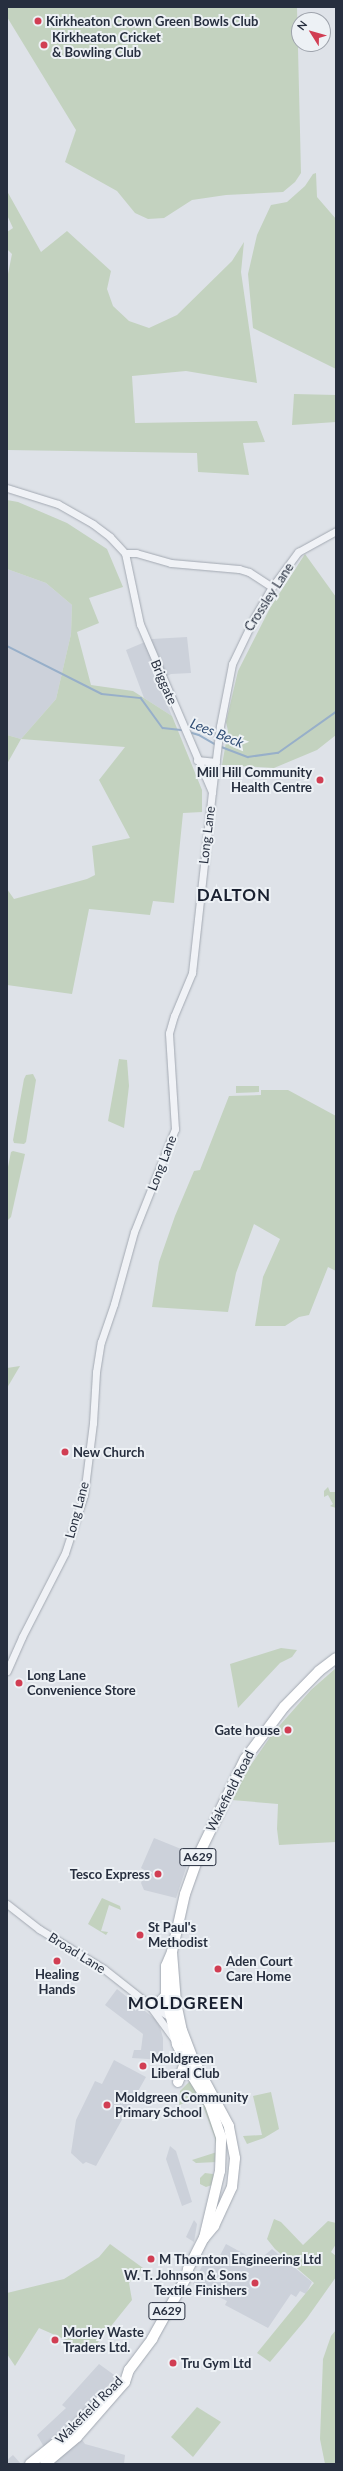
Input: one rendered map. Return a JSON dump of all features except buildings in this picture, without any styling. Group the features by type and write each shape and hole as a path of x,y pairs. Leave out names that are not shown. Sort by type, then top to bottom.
{"highway":[{"name":"Wakefield Road","path":"204,2238 220,2172 221,2137 210,2103 185,2062 177,2044 169,2015 166,1995 166,1966 172,1952 185,1894 200,1852 245,1759 284,1707 319,1671 336,1658"},
{"name":"Wakefield Road","path":"45,2464 84,2429 125,2382 129,2371 141,2351 148,2333 178,2279 188,2269 204,2238 214,2226 232,2187 235,2154 229,2126 192,2055 181,2026 176,2003 172,1952"},
{"path":"148,2003 160,2002 166,1995"},
{"path":"178,2082 185,2062"},
{"path":"220,2172 228,2158 226,2134 229,2126"},
{"path":"210,2213 221,2198 227,2176 234,2171"},
{"name":"Wakefield Road","path":"30,2464 72,2430 120,2377 129,2371"}],"street":[{"path":"7,488 58,504 93,524 110,537 125,553 136,552 171,563 238,569 249,572 272,587"},
{"name":"Crossley Lane","path":"242,639 272,587 298,552 336,531"},
{"name":"Briggate","path":"125,553 140,624 178,716 212,792"},
{"name":"Long Lane","path":"7,1671 22,1637 65,1553 82,1502 94,1423 93,1397 101,1342 114,1304 134,1232 175,1129 169,1033 174,1016 192,973 219,737 231,670 242,639"},
{"path":"197,760 216,759"},
{"name":"Broad Lane","path":"7,1904 39,1929 104,1969 148,2003 169,2015 181,2026"},
{"name":"Broad Lane","path":"148,2003 177,2044"}],"shaded area":[{"path":"7,569 46,583 72,605 71,634 56,699 21,739 7,735"},
{"path":"187,637 191,673 171,674 157,681 172,716 144,698 126,650 152,639"},
{"path":"154,1838 191,1853 176,1898 144,1890 141,1883 146,1871 141,1868"},
{"path":"117,1989 155,2019 160,2027 163,2038 163,2060 132,2058 134,2050 141,2050 143,2034 105,2005"},
{"name":"Moldgreen Community Primary School","path":"114,2060 146,2077 96,2166 86,2162 83,2164 71,2153 76,2120 95,2081 102,2084"},
{"path":"170,2146 176,2151 192,2202 182,2206 166,2159"},
{"path":"194,2220 197,2224 194,2242 186,2237"},
{"name":"W. T. Johnson & Sons Textile Finishers","path":"226,2244 248,2256 246,2261 253,2265 272,2249 312,2282 306,2294 300,2291 296,2297 291,2294 268,2328 225,2305 227,2301 193,2284 207,2256 217,2261"},
{"path":"99,2364 117,2377 71,2424 85,2444 125,2455 124,2464 54,2464 37,2435 66,2408 62,2405"},
{"path":"13,2455 21,2464 7,2464 7,2460"}],"green space":[{"path":"7,7 297,7 297,12 291,12 291,52 298,52 301,173 295,182 283,192 226,195 192,200 164,218 148,219 135,213 117,191 65,162 76,130 7,17"},
{"path":"316,173 317,197 336,219 336,369 253,328 248,274 257,235 271,205 287,202 305,186 313,174"},
{"path":"7,191 41,252 67,231 111,271 107,289 113,306 129,321 149,328 177,315 232,261 244,242 241,272 257,383 186,371 132,376 135,423 257,421 265,442 243,443 249,475 198,472 197,453 7,450 7,279 12,254 7,249 7,232 13,228 7,215"},
{"path":"294,394 336,395 336,422 292,425"},
{"path":"7,500 18,502 67,523 107,549 123,587 89,598 99,623 77,632 91,685 133,691 172,716 202,790 202,812 183,813 174,903 153,901 150,915 89,909 72,994 7,985 7,889 14,899 87,879 95,875 92,846 130,838 99,780 125,747 21,739 56,699 71,634 72,605 46,583 7,569"},
{"path":"305,554 336,597 336,735 317,750 274,768 222,765 228,731 226,722 238,671 270,608"},
{"path":"7,735 21,739 7,764"},
{"path":"119,1059 127,1060 129,1086 124,1128 108,1121"},
{"path":"33,1074 36,1080 26,1142 24,1144 14,1143 13,1140 24,1079 26,1075"},
{"path":"236,1086 259,1086 259,1092 236,1093"},
{"path":"261,1090 288,1090 336,1116 336,1271 328,1267 309,1315 299,1317 285,1326 255,1326 263,1277 280,1239 254,1224 236,1273 228,1312 152,1307 159,1262 175,1216 194,1171 200,1170 229,1096 261,1095"},
{"path":"13,1151 25,1154 11,1217 7,1221 7,1172 11,1152"},
{"path":"20,1366 7,1388 7,1368"},
{"path":"328,1487 330,1492 336,1492 336,1508 330,1506 333,1504 328,1495 324,1497 324,1491"},
{"path":"281,1648 297,1650 292,1657 280,1663 238,1708 230,1664"},
{"path":"336,1668 336,1842 279,1845 277,1829 278,1804 232,1800 241,1779 273,1733 311,1690"},
{"path":"102,1898 120,1906 121,1910 109,1905 101,1931 108,1932 106,1935 88,1924"},
{"path":"173,2051 179,2062 181,2067 171,2061"},
{"path":"190,2081 211,2115 218,2137 217,2162 196,2163 192,2160 217,2152 215,2138 200,2098 179,2105 180,2091"},
{"path":"271,2092 279,2129 264,2138 247,2144 243,2136 262,2135 253,2096"},
{"path":"205,2173 213,2174 216,2180 212,2185 206,2187 200,2184 200,2178"},
{"path":"274,2219 281,2222 303,2245 328,2221 336,2223 336,2244 331,2252 336,2256 336,2277 307,2318 270,2362 257,2353 314,2283 275,2249 267,2239"},
{"path":"110,2244 143,2268 129,2283 132,2300 91,2351 39,2328 15,2366 7,2354 7,2293 64,2279 99,2257"},
{"path":"336,2330 336,2464 325,2464 320,2439 323,2359 331,2336"},
{"path":"197,2407 221,2422 193,2457 171,2437"}],"waterway":[{"name":"Lees Beck","path":"7,646 102,694 141,698 163,728 183,730"},
{"name":"Lees Beck","path":"219,746 248,757 278,753 336,712"},
{"name":"Lees Beck","path":"189,732 199,735 216,745"}],"place":[{"name":"Kirkheaton Crown Green Bowls Club","path":"38,21"},
{"name":"Kirkheaton Cricket & Bowling Club","path":"44,45"},
{"name":"Mill Hill Community Health Centre","path":"320,780"},
{"name":"New Church","path":"65,1452"},
{"name":"Long Lane Convenience Store","path":"19,1683"},
{"name":"Gate house","path":"288,1730"},
{"name":"Tesco Express","path":"158,1874"},
{"name":"St Paul's Methodist","path":"140,1935"},
{"name":"Healing Hands","path":"57,1961"},
{"name":"Aden Court Care Home","path":"218,1969"},
{"name":"Moldgreen Liberal Club","path":"143,2066"},
{"name":"Moldgreen Community Primary School","path":"107,2105"},
{"name":"M Thornton Engineering Ltd","path":"151,2259"},
{"name":"W. T. Johnson & Sons Textile Finishers","path":"255,2283"},
{"name":"Morley Waste Traders Ltd.","path":"55,2340"},
{"name":"Tru Gym Ltd","path":"173,2363"}],"district":[{"name":"DALTON","path":"234,895"},
{"name":"MOLDGREEN","path":"186,2003"}]}
